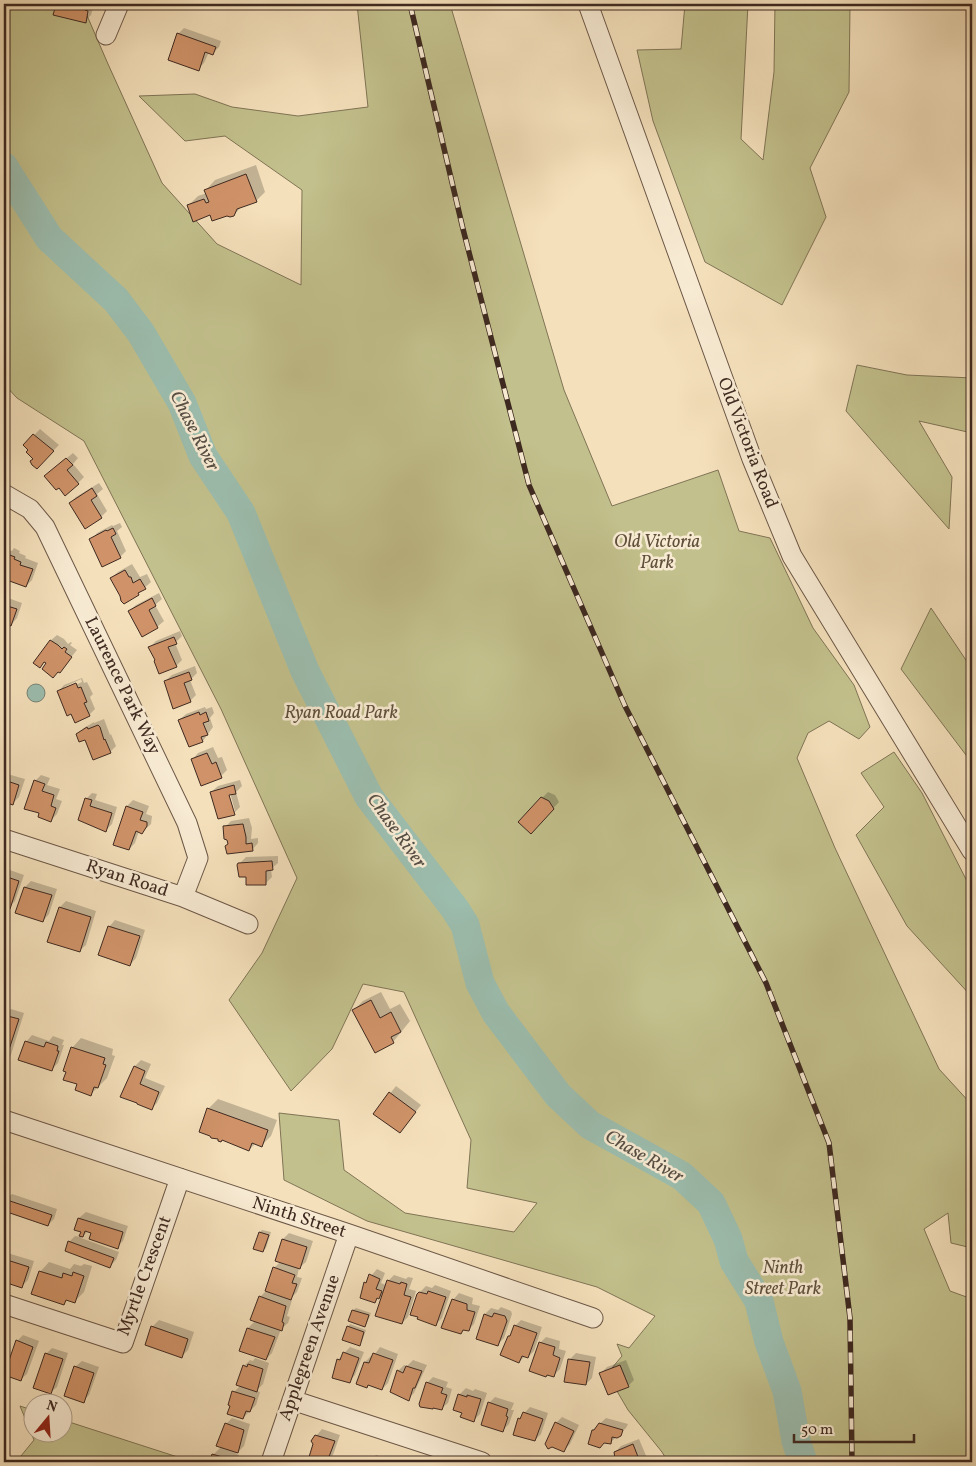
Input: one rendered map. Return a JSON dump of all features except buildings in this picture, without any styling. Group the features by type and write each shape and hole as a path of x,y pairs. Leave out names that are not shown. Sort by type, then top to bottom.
{"street":[{"path":"106,35 119,4"},
{"name":"Old Victoria Road","path":"588,4 752,459 792,556 972,851"},
{"name":"Laurence Park Way","path":"4,494 30,509 45,528 187,822 198,858 183,897"},
{"name":"Ryan Road","path":"4,839 183,897 248,924"},
{"name":"Ninth Street","path":"5,1127 180,1178 593,1318"},
{"name":"Myrtle Crescent","path":"4,1304 123,1343 180,1178"},
{"name":"Applegreen Avenue","path":"271,1462 348,1234"},
{"path":"292,1400 482,1462"}],"green space":[{"path":"4,4 82,4 162,183 217,244 301,285 302,190 225,136 185,141 139,96 195,94 232,107 298,116 368,107 357,4 450,4 564,390 612,506 718,470 739,531 770,538 813,628 854,685 870,727 859,739 829,721 808,733 797,758 835,848 939,1069 972,1105 972,1248 951,1243 948,1213 924,1229 950,1291 972,1299 972,1462 665,1462 662,1452 628,1410 607,1374 622,1356 617,1344 629,1348 655,1316 597,1287 367,1221 284,1180 279,1113 339,1120 344,1170 405,1213 514,1232 537,1203 467,1188 471,1140 404,992 363,984 332,1049 291,1091 229,1000 262,953 297,878 221,709 84,441 17,398 4,384"},
{"path":"685,4 748,4 741,139 763,160 774,72 775,4 850,4 849,92 810,168 826,217 782,305 705,262 653,121 637,50 681,49"},
{"path":"857,365 907,375 972,378 972,433 919,421 952,477 949,529 846,411"},
{"path":"931,608 972,669 972,763 901,669"},
{"path":"894,752 922,793 972,891 972,997 907,926 856,835 884,807 861,773"},
{"path":"72,1423 190,1461 16,1462 31,1444 72,1444"}],"shaded area":[{"path":"36,684 42,687 45,693 42,699 36,702 30,699 27,693 30,687"}],"waterway":[{"name":"Chase River","path":"4,167 49,238 116,300 141,333 182,403 203,456 241,513 305,671 369,797 455,909 465,925 480,983 496,1013 558,1095 590,1125 682,1176 711,1203 728,1239 734,1261 759,1301 769,1342 787,1391 796,1441 803,1462"}],"railway":[{"path":"410,4 463,229 529,485 625,706 766,983 829,1143 850,1318 852,1462"}],"park label":[{"name":"Old Victoria Park","path":"657,552"},
{"name":"Ryan Road Park","path":"341,713"},
{"name":"Ninth Street Park","path":"783,1278"}]}
